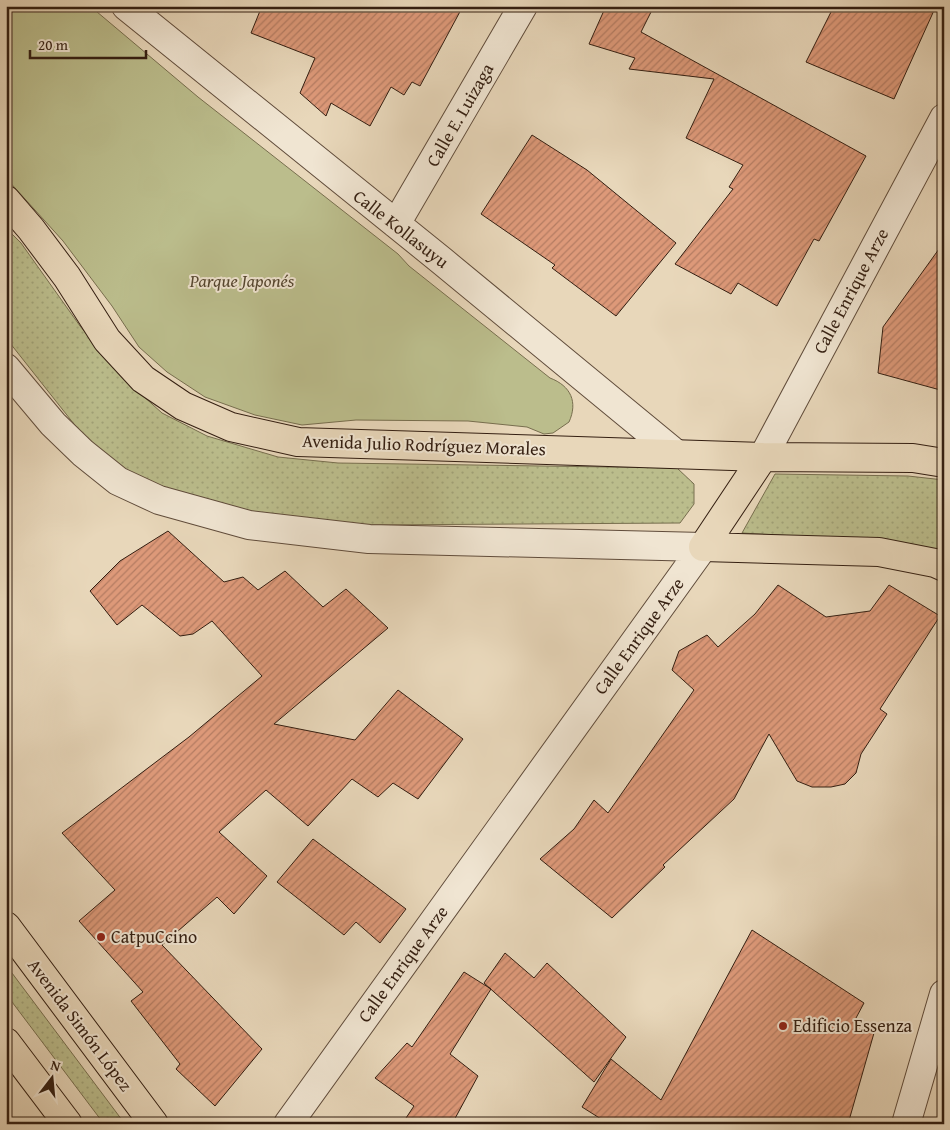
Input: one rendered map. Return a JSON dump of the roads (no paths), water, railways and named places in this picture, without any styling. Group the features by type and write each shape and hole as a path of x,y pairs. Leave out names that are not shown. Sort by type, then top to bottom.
{"main road":[{"name":"Avenida Julio Rodríguez Morales","path":"6,200 31,229 67,277 107,340 143,379 183,406 232,427 298,442 763,457 913,458 944,463"},
{"name":"Calle Enrique Arze","path":"703,547 763,457"},
{"path":"703,547 879,552 935,563 944,567"},
{"name":"Avenida Simón López","path":"6,926 154,1124"},
{"path":"6,1042 68,1124"}],"street":[{"name":"Calle Kollasuyu","path":"126,6 396,224 675,454"},
{"name":"Calle E. Luizaga","path":"396,224 523,6"},
{"name":"Calle Enrique Arze","path":"763,457 944,118"},
{"path":"6,368 53,424 83,453 118,481 159,500 249,526 369,539 703,547"},
{"name":"Calle Enrique Arze","path":"288,1124 703,547"},
{"path":"906,1124 944,994"}],"place":[{"name":"CatpuCcino","path":"101,937"},
{"name":"Edificio Essenza","path":"783,1026"}],"park label":[{"name":"Parque Japonés","path":"242,281"}]}
